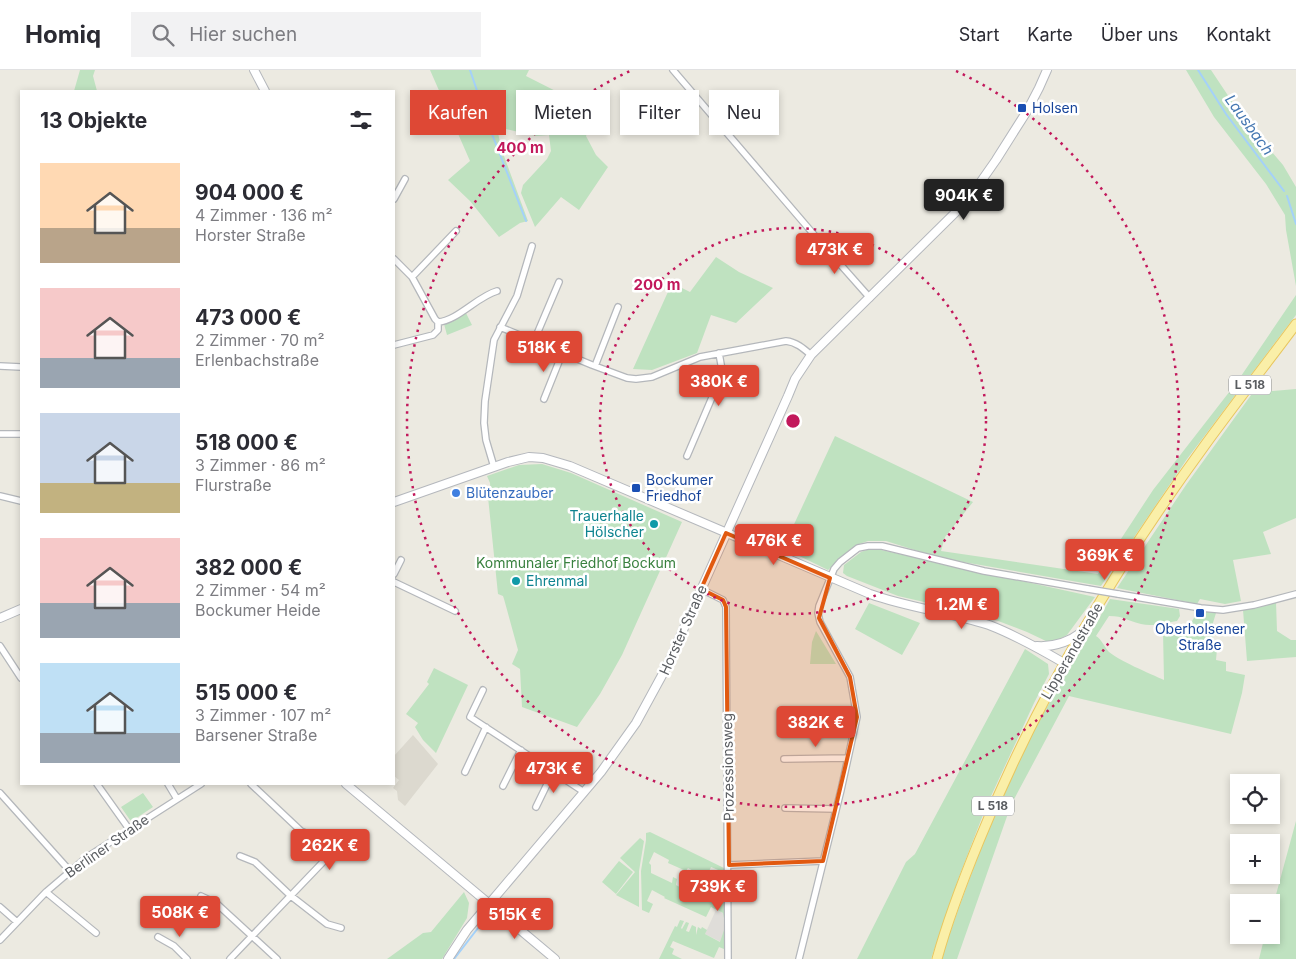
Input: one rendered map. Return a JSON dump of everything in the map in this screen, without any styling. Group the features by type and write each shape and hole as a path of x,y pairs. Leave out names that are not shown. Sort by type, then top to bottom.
{"main road":[{"name":"Lipperandstraße","path":"937,959 963,879 991,811 1026,734 1064,663 1117,574 1199,454 1296,324"}],"street":[{"path":"254,70 264,90"},
{"path":"673,70 870,298"},
{"name":"Horster Straße","path":"448,959 467,930 584,792 623,742 650,700 795,380 811,355 959,210 977,189 1033,100 1047,70"},
{"path":"395,197 406,179"},
{"path":"412,277 456,231"},
{"path":"494,467 486,440 484,401 494,340 517,296 532,246"},
{"path":"395,260 412,277 435,320 438,322 438,330 434,335 395,345"},
{"path":"534,341 559,282"},
{"path":"438,322 444,321 490,293 497,291"},
{"path":"595,366 618,307"},
{"path":"500,327 562,354 627,378 636,379 652,377 700,357 786,340 801,346 811,355"},
{"path":"687,456 719,381 722,370 719,353"},
{"path":"544,399 562,354"},
{"path":"0,366 20,367"},
{"path":"0,434 20,434"},
{"path":"395,502 522,458 538,457 548,459 570,466 830,578 894,603 989,626 1035,646 1064,663"},
{"path":"0,496 20,502"},
{"path":"799,959 857,717 854,695 847,671 820,622 818,613 830,578 840,562 858,548 882,546 984,571 1201,608 1223,610 1296,594"},
{"path":"395,572 401,560"},
{"path":"395,582 455,611"},
{"name":"Prozessionsweg","path":"701,589 723,600 726,607 729,865 728,959"},
{"path":"0,618 20,609"},
{"name":"L 518","path":"1035,646 1061,644 1082,632"},
{"path":"0,646 20,676"},
{"path":"483,690 470,717 584,792"},
{"path":"464,772 486,728"},
{"path":"503,786 521,750"},
{"path":"784,759 848,758"},
{"path":"536,807 553,772"},
{"path":"98,785 130,829"},
{"path":"169,785 177,799"},
{"name":"Berliner Straße","path":"0,940 46,892 70,871 104,845 199,785"},
{"path":"230,959 323,862 327,854 325,848 312,836 301,831 252,785"},
{"path":"347,785 555,959"},
{"path":"0,793 70,871"},
{"path":"784,808 836,809"},
{"path":"240,856 255,862 291,896 327,924 341,928"},
{"path":"729,865 823,861"},
{"path":"46,892 96,933"},
{"path":"201,896 216,903 277,959"},
{"path":"0,907 16,922"},
{"path":"158,937 174,946 187,959"}],"highlighted area":[{"path":"726,533 830,578 819,618 850,677 857,717 823,861 729,865 726,607 723,600 701,589"}],"shaded area":[{"path":"413,735 438,764 405,806 398,800 397,791 393,788 399,780 395,777 395,755"},
{"path":"716,870 723,872 724,889 722,903 704,894"},
{"path":"716,910 723,913 724,936 721,942 705,934"}],"green space":[{"path":"80,70 95,70 93,76 97,90 74,90"},
{"path":"430,70 529,70 526,76 554,90 516,90 516,131 506,129 506,90 439,90"},
{"path":"1186,70 1211,70 1243,118 1283,165 1296,187 1296,286 1285,215 1266,184 1214,117"},
{"path":"459,135 499,135 501,148 528,221 520,223 499,237 470,201 448,180 470,161"},
{"path":"549,135 587,135 596,155 608,167 579,210 561,197 535,227 521,193 523,185 547,159 551,151"},
{"path":"716,257 739,272 773,288 736,323 711,315 697,353 652,370 633,369 672,283 690,292"},
{"path":"1296,295 1296,315 1187,459 1101,586 940,558 886,541 868,541 856,545 828,570 783,548 835,436 973,502 945,537 941,551 1098,574 1153,490 1237,382"},
{"path":"465,311 472,325 447,335 444,324"},
{"path":"1296,389 1296,518 1263,532 1271,554 1233,560 1241,601 1225,604 1200,599 1197,604 1117,588 1186,485 1254,391"},
{"name":"Kommunaler Friedhof Bockum","path":"542,464 571,473 682,522 622,655 600,694 577,727 522,707 520,669 512,664 518,650 503,596 498,594 488,497 491,497 490,483 487,476 519,465"},
{"path":"872,548 1095,597 1067,635 1056,641 1048,642 985,616 898,596 843,573 844,565 861,552"},
{"path":"1110,599 1179,609 1180,616 1177,621 1154,625 1145,625 1109,616 1096,636 1112,655 1164,680 1163,632 1185,630 1197,612 1216,613 1212,626 1213,646 1217,649 1216,660 1226,662 1226,671 1245,675 1231,734 1069,696 1011,805 957,959 941,959 999,804 1022,754"},
{"path":"1276,602 1277,631 1291,640 1296,640 1296,657 1247,661 1243,610"},
{"path":"869,603 920,623 902,655 855,629"},
{"path":"816,631 836,664 810,664 812,642"},
{"path":"1025,649 1048,664 1049,674 986,807 959,877 931,959 857,959 906,862 915,854"},
{"path":"434,668 468,685 436,753 423,740 415,727 418,723 406,714 429,684 427,682"},
{"path":"143,793 153,807 132,821 121,807"},
{"path":"1296,821 1296,959 1259,959 1263,944 1280,944 1280,894 1276,894"},
{"path":"650,832 724,868 725,885 723,885 723,872 711,867 706,878 688,868 686,871 668,863 669,860 654,852 649,863 651,865 651,873 672,883 673,877 677,879 676,885 687,891 691,885 695,887 692,893 694,894 697,888 700,889 701,887 706,890 705,894 722,903 724,889 725,924 723,913 711,907 706,917 664,898 652,890 647,901 653,904 649,913 642,910 641,871 646,833"},
{"path":"640,838 644,841 639,871 639,907 616,895 635,872 620,858"},
{"path":"619,861 633,872 616,894 602,882"},
{"path":"464,892 469,903 467,918 442,959 387,959 423,933 431,932"},
{"path":"680,920 684,921 682,929 686,922 689,923 686,931 689,932 692,925 696,927 696,935 698,927 701,929 702,927 707,930 705,934 720,942 724,930 724,949 719,947 714,958 673,941 670,947 674,949 672,954 682,959 659,959 675,926 677,927"}],"waterway":[{"path":"470,70 490,129 526,221"},
{"name":"Lausbach","path":"1198,70 1226,114 1284,191"},
{"name":"Lausbach","path":"1287,196 1296,224"},
{"path":"454,959 485,919"}],"place":[{"name":"Holsen","path":"1022,108"},
{"name":"Bockumer Friedhof","path":"636,488"},
{"name":"Blütenzauber","path":"456,493"},
{"name":"Trauerhalle Hölscher","path":"654,524"},
{"name":"Ehrenmal","path":"516,581"},
{"name":"Oberholsener Straße","path":"1200,613"}]}
